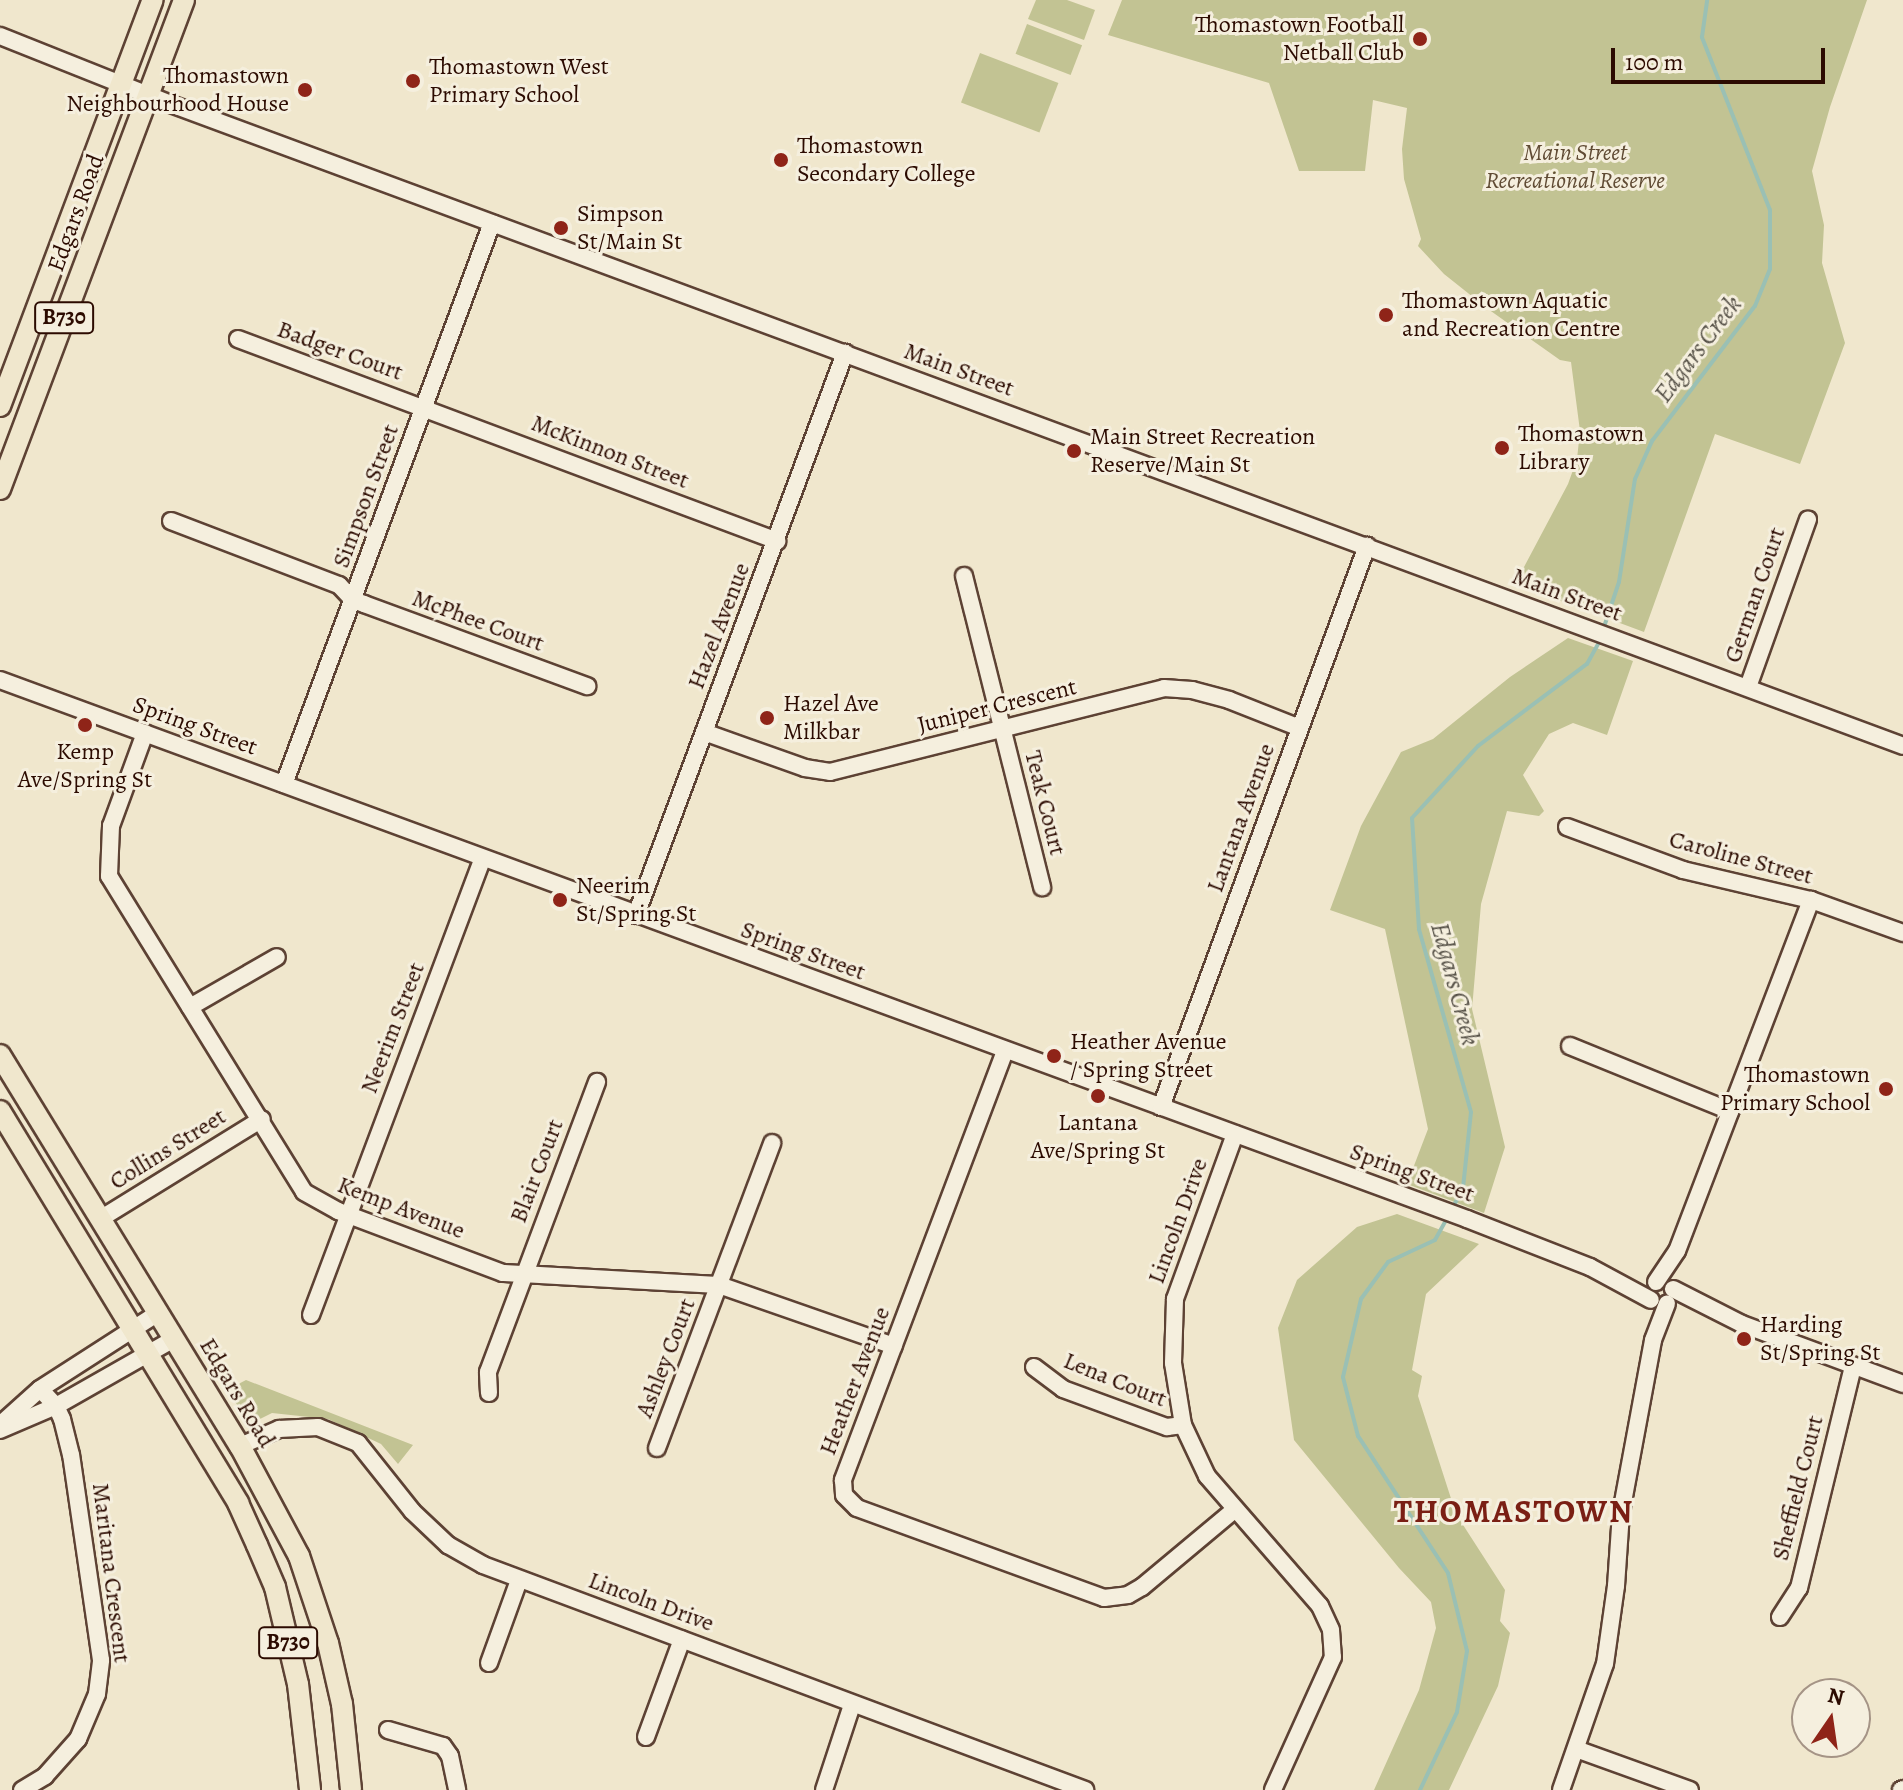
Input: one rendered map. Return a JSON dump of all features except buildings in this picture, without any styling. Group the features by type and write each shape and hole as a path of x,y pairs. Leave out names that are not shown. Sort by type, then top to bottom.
{"main road":[{"name":"Edgars Road","path":"0,406 153,0"},
{"name":"Edgars Road","path":"0,489 184,0"},
{"name":"Edgars Road","path":"0,1055 240,1446 309,1578 342,1704 351,1790"},
{"name":"B730","path":"0,1111 238,1503 275,1587 301,1699 310,1790"}],"street":[{"name":"Main Street","path":"0,36 492,223 1903,746"},
{"name":"Simpson Street","path":"284,784 492,223"},
{"name":"Badger Court","path":"238,339 425,407"},
{"name":"Hazel Avenue","path":"636,915 845,353"},
{"name":"McKinnon Street","path":"425,407 777,541"},
{"name":"German Court","path":"1748,687 1808,519"},
{"name":"McPhee Court","path":"171,521 339,585 353,600 587,686"},
{"name":"Lantana Avenue","path":"1161,1107 1367,546"},
{"name":"Teak Court","path":"964,576 1042,887"},
{"name":"Spring Street","path":"0,680 1419,1201 1903,1384"},
{"name":"Juniper Crescent","path":"704,732 805,768 830,772 1164,688 1192,690 1216,697 1300,728"},
{"name":"Kemp Avenue","path":"145,733 111,826 109,876 262,1119 304,1192 348,1215 503,1273 719,1285 894,1346"},
{"name":"Caroline Street","path":"1567,827 1683,870 1811,900 1903,933"},
{"name":"Neerim Street","path":"311,1315 483,858"},
{"path":"1561,1790 1605,1664 1616,1586 1621,1513 1662,1294 1811,900"},
{"path":"190,1007 277,957"},
{"path":"1570,1046 1730,1111"},
{"name":"Heather Avenue","path":"1005,1051 843,1480 844,1495 857,1508 1089,1594 1115,1599 1142,1587 1234,1510"},
{"name":"Blair Court","path":"489,1393 488,1372 597,1082"},
{"name":"Collins Street","path":"100,1219 262,1119"},
{"name":"Lincoln Drive","path":"1235,1134 1175,1299 1173,1363 1183,1425 1207,1476 1320,1606 1331,1630 1333,1657 1273,1790"},
{"name":"Ashley Court","path":"657,1448 772,1143"},
{"path":"0,1428 40,1389 158,1313"},
{"path":"0,1428 52,1408 174,1339"},
{"name":"Sheffield Court","path":"1780,1617 1799,1588 1853,1366"},
{"name":"Lena Court","path":"1034,1367 1063,1389 1167,1427 1183,1425"},
{"name":"Maritana Crescent","path":"22,1790 45,1776 78,1739 92,1709 100,1678 101,1641 68,1444 40,1389"},
{"name":"Lincoln Drive","path":"240,1446 279,1429 318,1427 358,1443 412,1511 448,1545 519,1580 1085,1790"},
{"path":"489,1663 519,1580"},
{"path":"646,1737 682,1639"},
{"path":"824,1790 852,1705"},
{"path":"388,1730 446,1749 457,1790"},
{"path":"1576,1749 1690,1790"}],"green space":[{"path":"1036,0 1067,0 1095,10 1084,40 1028,19"},
{"name":"Main Street Recreational Reserve","path":"1122,0 1867,0 1830,107 1812,171 1824,225 1822,263 1845,343 1800,464 1715,434 1644,632 1515,584 1568,484 1577,459 1580,431 1571,362 1560,360 1488,309 1444,274 1418,246 1421,239 1404,179 1402,149 1407,108 1373,100 1365,171 1299,171 1269,83 1108,35"},
{"path":"1027,24 1082,45 1071,75 1016,54"},
{"path":"980,53 1058,83 1039,133 961,102"},
{"path":"1568,638 1633,661 1607,735 1573,723 1549,734 1523,775 1544,811 1539,816 1507,811 1481,904 1472,1009 1505,1147 1484,1213 1407,1184 1428,1129 1385,929 1330,910 1361,826 1401,752 1433,739 1510,677"},
{"path":"1397,1214 1479,1244 1426,1294 1412,1370 1422,1376 1418,1396 1456,1514 1505,1590 1500,1621 1510,1633 1498,1686 1449,1790 1374,1790 1419,1690 1436,1628 1431,1602 1399,1568 1294,1440 1278,1328 1297,1280 1357,1227"},
{"path":"246,1380 413,1445 398,1464 381,1444 328,1419 272,1413 250,1424 227,1390"}],"waterway":[{"name":"Edgars Creek","path":"1603,630 1619,582 1635,479 1652,441 1755,306 1770,269 1770,210 1702,37 1707,0"},
{"name":"Edgars Creek","path":"1453,1207 1463,1188 1471,1112 1419,929 1412,818 1478,746 1587,664 1601,639"},
{"name":"Edgars Creek","path":"1420,1790 1457,1712 1467,1651 1448,1573 1358,1436 1343,1377 1361,1299 1388,1262 1435,1240 1447,1218"}],"place":[{"name":"Thomastown Football Netball Club","path":"1420,39"},
{"name":"Thomastown West Primary School","path":"413,81"},
{"name":"Thomastown Neighbourhood House","path":"305,90"},
{"name":"Thomastown Secondary College","path":"781,160"},
{"name":"Simpson St/Main St","path":"561,228"},
{"name":"Thomastown Aquatic and Recreation Centre","path":"1386,315"},
{"name":"Thomastown Library","path":"1502,448"},
{"name":"Main Street Recreation Reserve/Main St","path":"1074,451"},
{"name":"Hazel Ave Milkbar","path":"767,718"},
{"name":"Kemp Ave/Spring St","path":"85,725"},
{"name":"Neerim St/Spring St","path":"560,900"},
{"name":"Heather Avenue / Spring Street","path":"1054,1056"},
{"name":"Thomastown Primary School","path":"1886,1089"},
{"name":"Lantana Ave/Spring St","path":"1098,1096"},
{"name":"Harding St/Spring St","path":"1744,1339"}],"district":[{"name":"THOMASTOWN","path":"1514,1511"}]}
